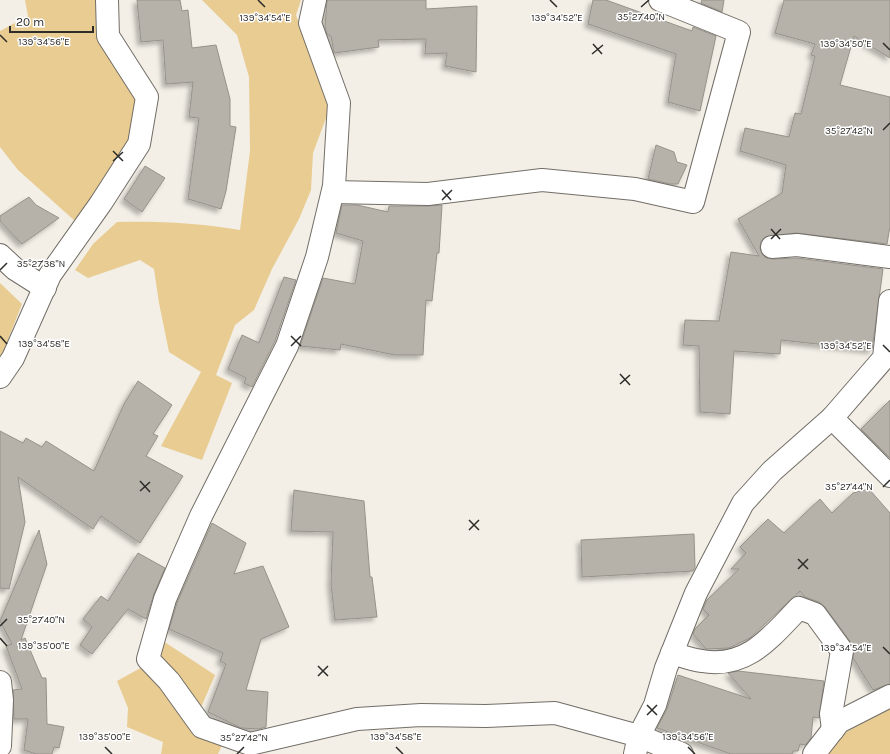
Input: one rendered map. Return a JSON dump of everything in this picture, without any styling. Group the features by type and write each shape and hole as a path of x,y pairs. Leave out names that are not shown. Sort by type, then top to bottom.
{"street":[{"path":"0,377 13,358 50,275 101,202 138,144 147,97 108,36 107,0"},
{"path":"315,0 310,23 339,103 333,192 317,257 286,346 201,516 165,599 148,659 169,681 202,727 250,744 357,719 421,715 486,716 555,713 637,745 682,754"},
{"path":"333,192 428,194 542,180 635,189 693,202 739,32 660,0"},
{"path":"772,247 797,245 890,257"},
{"path":"0,255 16,270 45,288"},
{"path":"637,745 655,705 672,653 696,593 743,502 772,471 832,418 884,358 890,301"},
{"path":"832,418 890,476"},
{"path":"146,626 165,599"},
{"path":"672,653 702,662 733,661 760,648 799,608 815,614 842,651 832,714 833,730"},
{"path":"0,682 2,700 0,746"},
{"path":"814,754 839,722 890,696"}],"shaded area":[{"path":"25,0 97,0 96,31 138,99 130,141 75,221 18,170 0,147 0,31 28,16"},
{"path":"202,0 301,0 296,15 329,110 313,153 311,190 299,219 272,269 254,310 235,325 216,375 232,383 202,460 161,446 201,372 169,352 154,269 140,260 88,278 75,270 93,244 117,222 179,223 240,230 250,151 249,77 237,35"},
{"path":"0,283 22,304 0,360"},
{"path":"163,641 215,675 193,726 223,743 218,754 161,754 163,742 127,727 128,708 117,681 146,665"},
{"path":"890,708 890,754 826,754 839,736"}],"building":[{"path":"137,0 180,0 182,11 188,10 192,48 216,45 230,99 230,126 236,127 226,191 221,209 188,199 199,118 189,117 193,82 166,84 163,40 141,42"},
{"path":"327,0 426,0 426,9 477,6 476,72 445,66 447,53 425,54 426,39 378,40 379,47 334,53 331,36 327,34 325,27"},
{"path":"593,0 606,0 692,31 693,27 716,36 700,111 668,102 676,54 588,24"},
{"path":"702,0 724,0 722,12 701,3"},
{"path":"784,0 890,0 890,58 854,36 840,85 890,97 890,226 887,244 796,233 765,237 761,241 760,248 762,254 766,258 797,258 883,269 872,350 781,340 780,354 734,351 730,414 700,412 699,346 683,345 685,320 719,321 731,252 759,256 738,219 782,193 786,165 740,151 745,128 789,137 795,113 801,114 815,56 811,55 815,44 775,33"},
{"path":"656,145 674,152 677,162 687,165 678,184 670,184 648,179"},
{"path":"145,166 165,178 142,212 124,199"},
{"path":"29,197 36,205 59,218 22,244 0,221 0,216"},
{"path":"342,205 357,205 388,212 389,206 442,205 439,253 437,253 432,301 426,300 423,355 395,355 341,344 340,350 300,346 323,278 355,284 363,241 336,233"},
{"path":"284,277 296,280 275,341 252,387 244,383 246,378 228,369 242,335 259,343"},
{"path":"138,381 172,405 153,434 158,436 146,456 183,476 140,543 101,516 93,529 18,477 25,522 9,589 0,588 0,431 23,443 26,438 42,447 46,441 94,471 124,404"},
{"path":"890,400 890,458 861,429"},
{"path":"869,489 890,513 890,684 873,690 853,658 854,648 852,644 825,607 819,602 805,597 800,591 750,638 729,648 706,649 693,634 695,629 709,615 703,609 707,600 739,569 731,569 746,553 740,547 768,519 784,533 820,499 832,513 853,493"},
{"path":"294,490 364,501 370,577 372,577 377,617 335,620 331,584 333,532 291,531"},
{"path":"212,523 246,543 234,574 263,566 289,627 261,639 246,690 268,692 266,727 259,729 241,728 208,712 226,664 220,661 223,653 169,629 177,603"},
{"path":"39,530 47,564 21,640 25,638 42,678 46,678 47,724 64,727 59,748 54,747 52,754 36,754 24,750 28,719 14,719 13,690 22,689 6,646 12,644 0,621"},
{"path":"694,534 695,567 693,571 582,577 581,540"},
{"path":"138,553 165,568 154,594 146,619 128,609 92,654 80,645 92,627 83,619 101,596 108,601"},
{"path":"738,671 824,681 819,718 813,717 811,738 805,745 800,744 798,751 793,751 792,754 731,754 657,728 667,709 678,675 751,699 728,673"}]}
